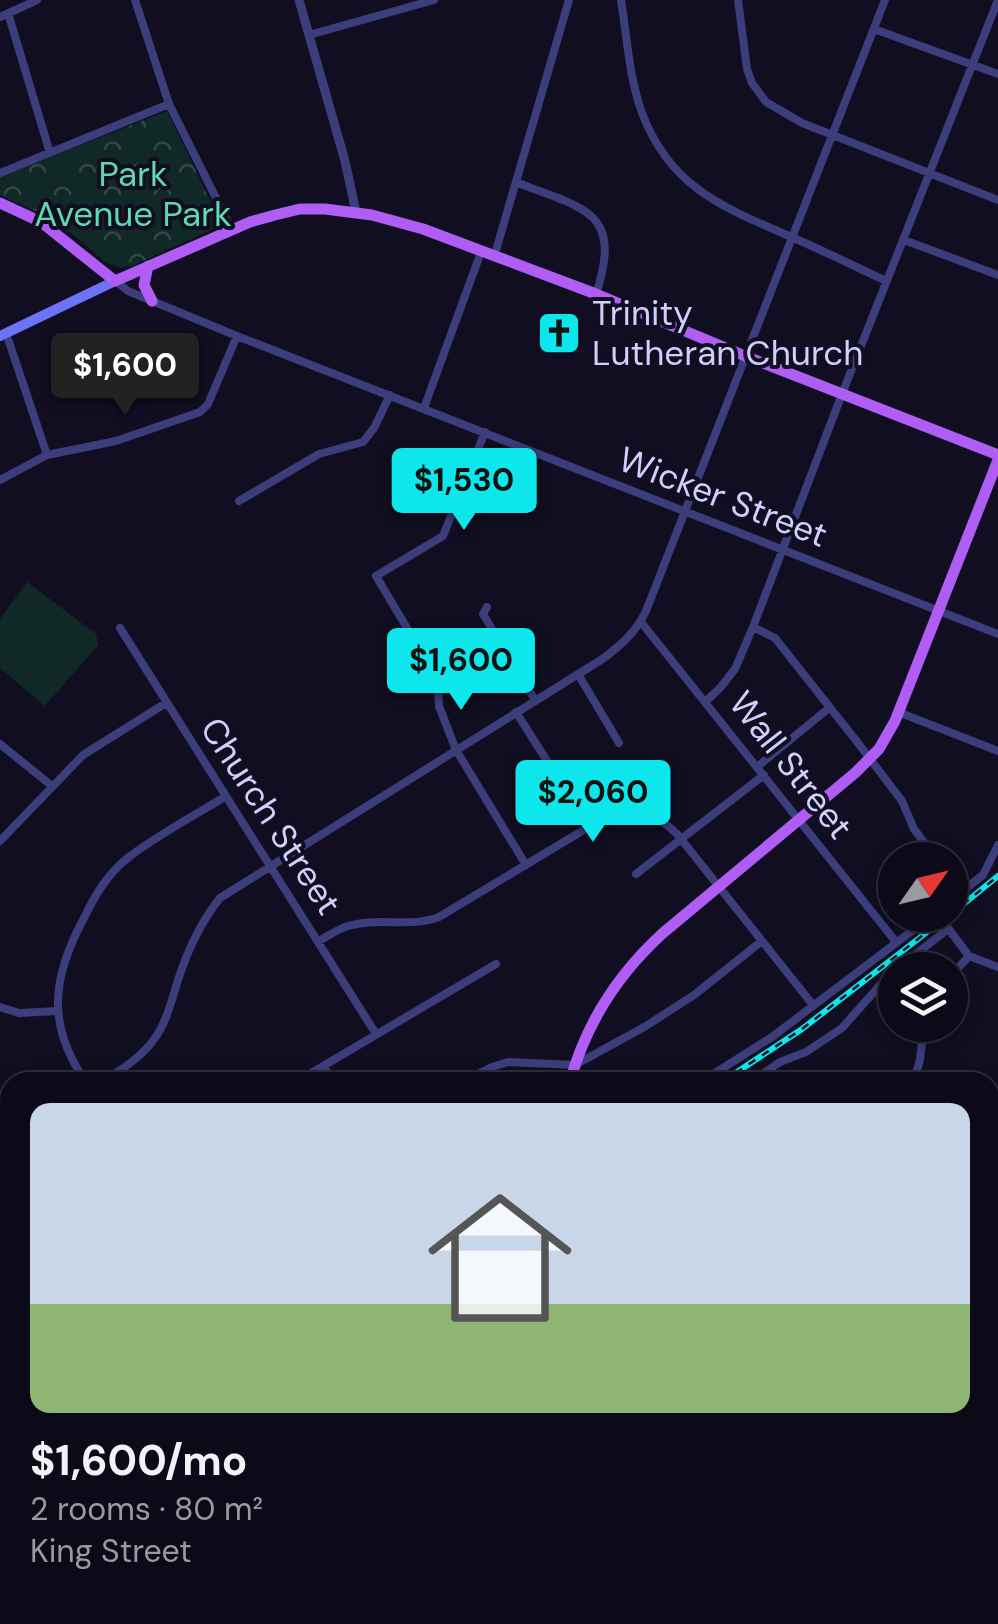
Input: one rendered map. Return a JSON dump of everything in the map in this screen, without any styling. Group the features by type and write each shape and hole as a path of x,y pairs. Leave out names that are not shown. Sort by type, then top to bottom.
{"main road":[{"name":"Wicker Street","path":"0,203 40,222 115,281"},
{"path":"3,334 232,230 300,209 326,208 398,222 596,294 998,458 888,736 870,759 662,932 625,970 598,1012 573,1072"},
{"path":"148,266 144,285 152,301"}],"street":[{"path":"37,0 4,15 50,153"},
{"path":"136,0 169,104 232,230"},
{"path":"299,0 356,212"},
{"path":"309,35 434,0"},
{"path":"424,408 516,182 569,0"},
{"path":"622,0 635,90 648,128 667,159 692,186 728,210 886,281"},
{"path":"738,0 744,57 752,83 766,102 784,115 832,136 998,200"},
{"path":"117,1072 156,1037 194,938 220,898 604,658 641,622 885,0"},
{"path":"706,702 735,668 753,627 998,0"},
{"path":"874,29 998,74"},
{"path":"0,173 169,104"},
{"path":"516,182 584,209 596,220 606,251 596,294"},
{"path":"904,240 998,275"},
{"name":"Wicker Street","path":"115,281 152,301 237,336 998,634"},
{"path":"3,334 47,456"},
{"path":"0,480 47,456 116,441 200,412 208,404 237,336"},
{"path":"238,501 318,454 364,442 390,396"},
{"path":"484,432 443,536 376,576 426,660 456,750 526,865"},
{"path":"487,607 483,614 535,700"},
{"name":"Wall Street","path":"641,622 896,942"},
{"path":"753,627 774,638 830,708 902,801 924,842"},
{"name":"Church Street","path":"120,628 376,1034"},
{"path":"578,674 620,743"},
{"path":"0,841 83,755 166,702"},
{"path":"636,874 761,771 830,708"},
{"path":"516,712 588,826"},
{"path":"898,712 998,751"},
{"path":"0,744 52,786"},
{"path":"80,1072 68,1051 58,1011 60,975 69,946 106,879 127,858 226,796"},
{"path":"318,941 347,926 429,922 607,816 642,812 656,816 681,839 813,1005"},
{"path":"983,875 998,845"},
{"path":"968,887 998,863"},
{"path":"717,1072 772,1037 910,932"},
{"path":"766,1072 842,1028 890,974 944,932"},
{"path":"950,932 969,956 998,967"},
{"path":"482,1072 508,1062 575,1064 694,995 762,941"},
{"path":"313,1072 496,964"},
{"path":"0,1007 19,1013 58,1011"},
{"path":"916,1072 922,1042"},
{"path":"323,1066 327,1072"}],"green space":[{"name":"Park Avenue Park","path":"167,111 222,225 121,268 106,263 46,216 0,195 0,177"},
{"path":"27,582 96,634 98,645 45,706 0,668 0,619"}],"railway":[{"path":"968,900 998,876"},
{"path":"737,1072 802,1029 927,932"}],"place":[{"name":"Trinity Lutheran Church","path":"559,333"}]}
